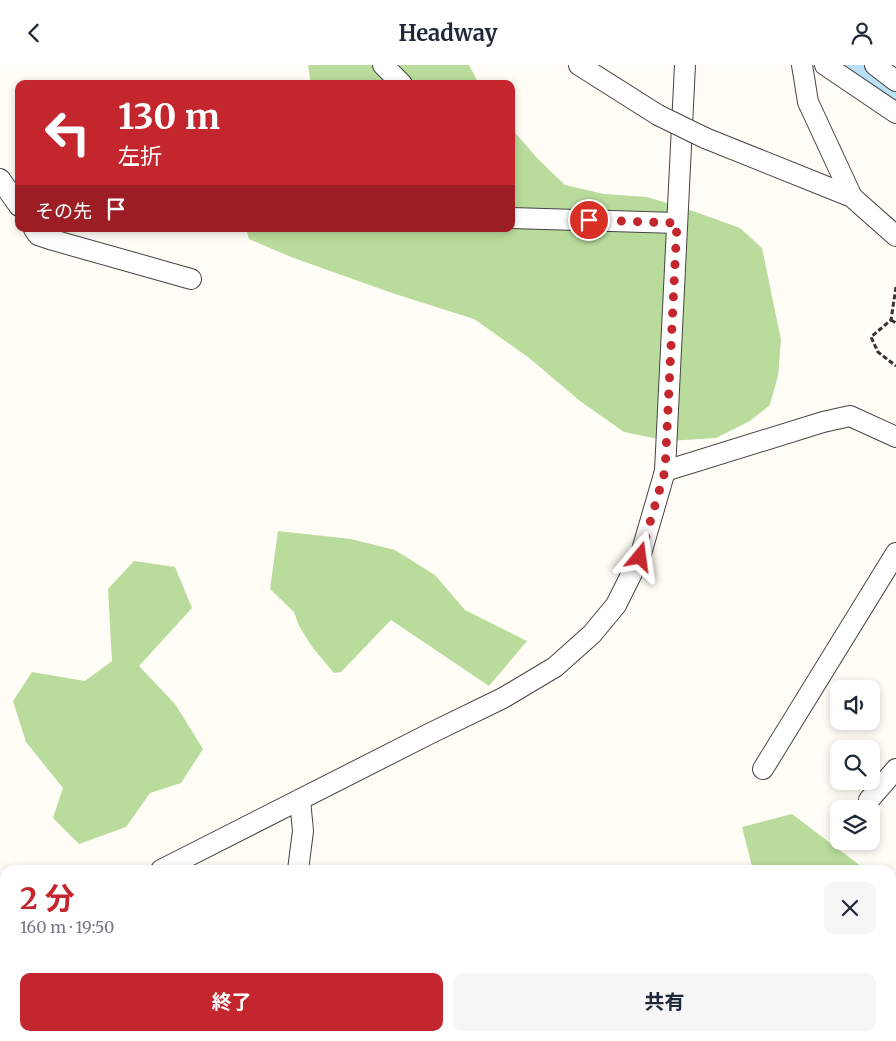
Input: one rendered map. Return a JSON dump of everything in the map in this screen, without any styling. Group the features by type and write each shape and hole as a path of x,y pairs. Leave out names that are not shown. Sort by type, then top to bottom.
{"street":[{"path":"578,65 658,115 704,138 852,197 896,236"},
{"path":"171,865 504,698 555,667 592,634 616,605 640,557 665,471 685,65"},
{"path":"802,65 808,102 852,197"},
{"path":"825,65 896,113"},
{"path":"875,65 896,81"},
{"path":"0,179 15,200"},
{"path":"515,219 677,223"},
{"path":"36,232 38,235 53,241 191,279"},
{"path":"665,471 823,422 850,416 896,437"},
{"path":"763,769 896,553"},
{"path":"869,800 896,769"},
{"path":"299,865 302,831 300,800"}],"path":[{"path":"896,287 891,320 871,337 878,352 896,366"},
{"path":"891,320 896,323"}],"green space":[{"path":"308,65 469,65 477,80 310,80"},
{"path":"515,133 538,159 565,185 604,194 647,197 693,211 740,228 762,248 781,340 778,376 770,405 750,421 716,438 668,441 624,432 580,401 528,357 474,319 392,293 291,257 249,239 247,232 515,232"},
{"path":"278,531 351,539 395,550 435,575 465,610 527,641 489,686 391,620 341,672 334,673 313,648 299,626 294,612 270,589"},
{"path":"134,561 175,567 192,608 139,666 175,704 203,749 181,783 150,793 126,827 79,844 53,818 63,788 26,742 13,701 32,672 85,681 112,661 108,589"},
{"path":"792,814 830,843 830,850 840,850 859,865 752,865 742,827"}],"waterway":[{"path":"851,65 878,85 896,94"}],"route":[{"path":"589,220 677,223 665,471 640,557"}]}
